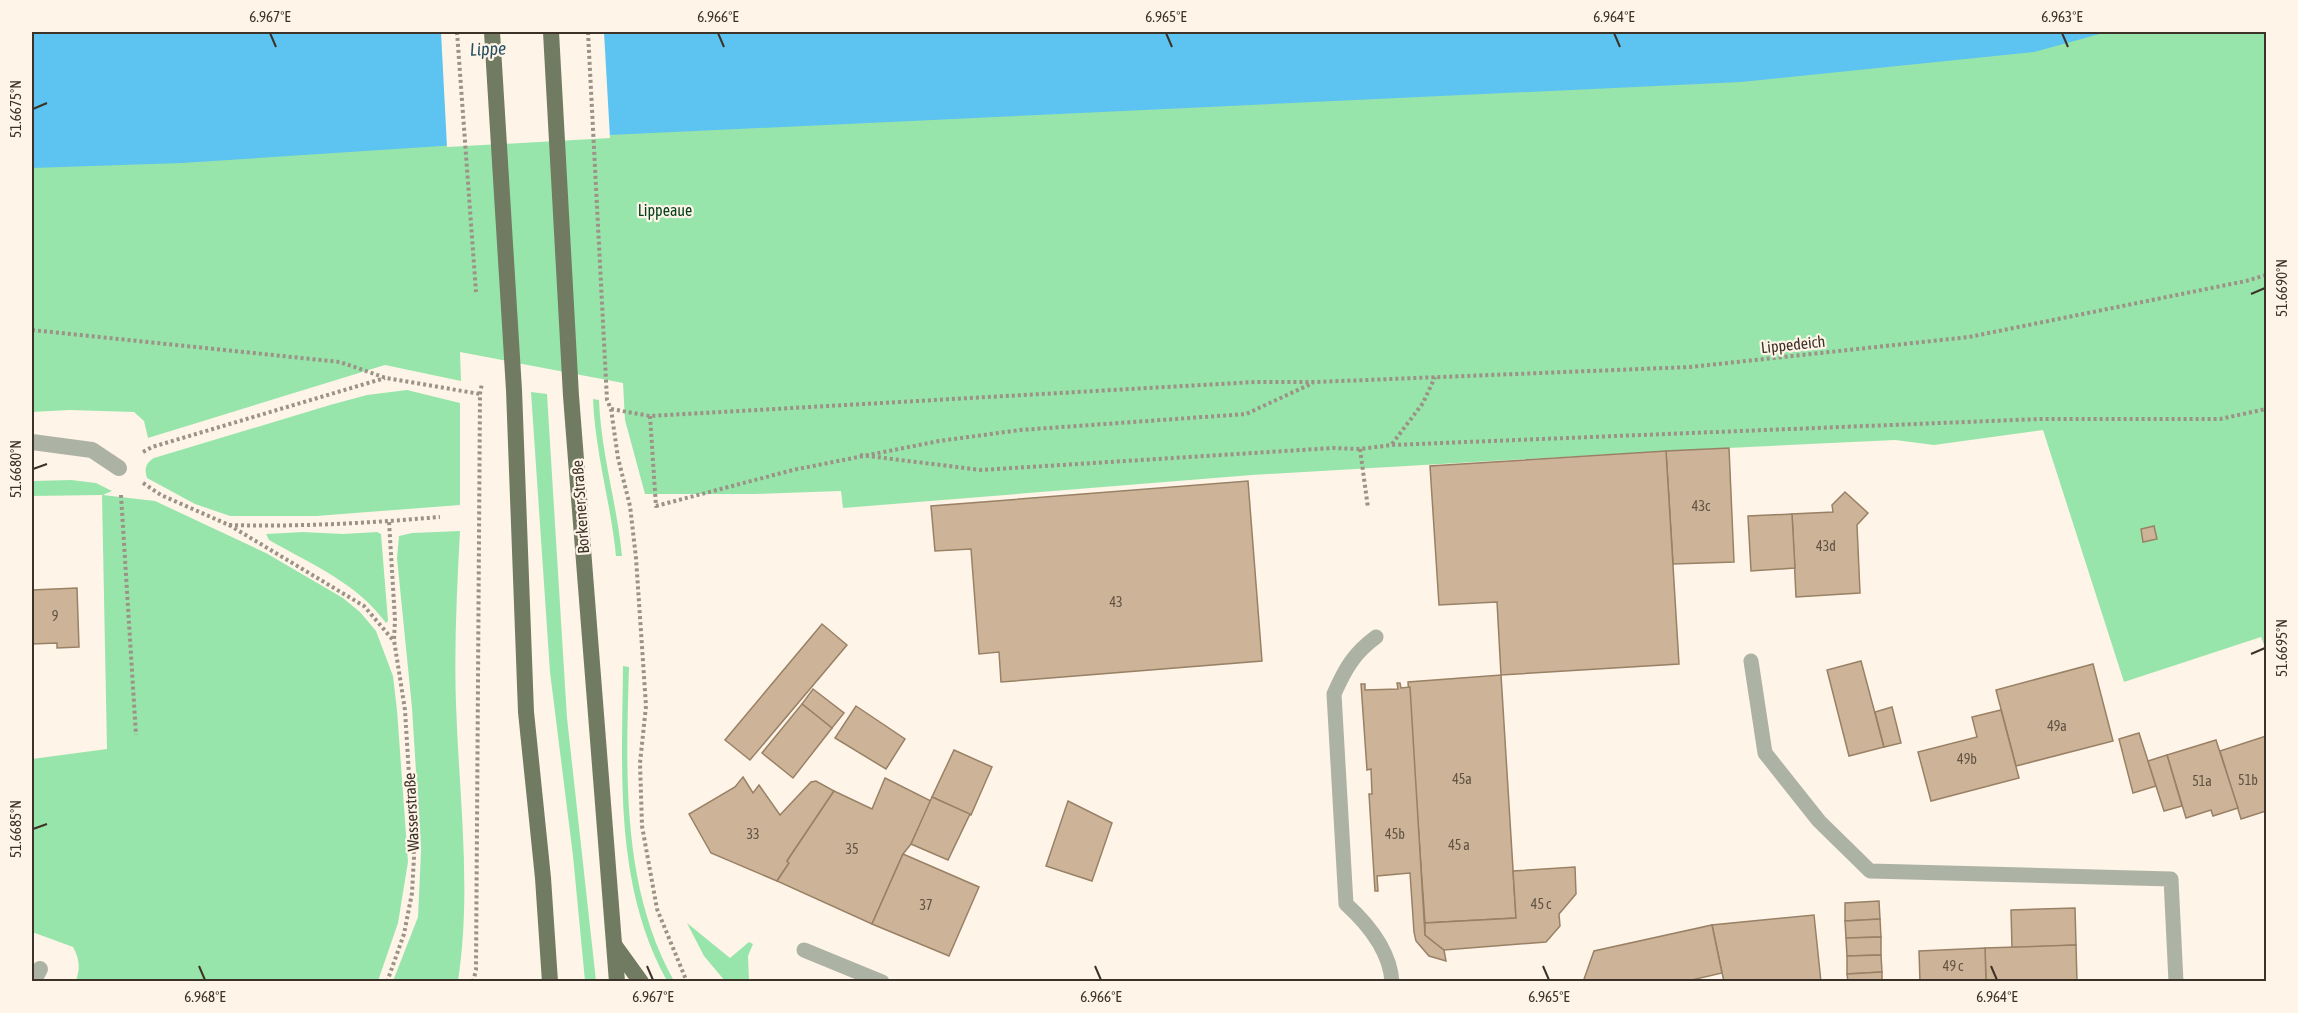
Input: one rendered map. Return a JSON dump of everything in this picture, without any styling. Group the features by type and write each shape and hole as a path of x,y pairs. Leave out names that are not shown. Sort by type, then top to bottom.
{"main road":[{"path":"492,32 514,390 526,712 543,878 550,981"},
{"name":"Borkener Straße","path":"551,32 571,396 617,981"},
{"path":"615,946 641,981"}],"street":[{"path":"32,442 92,450 119,468"}],"lane":[{"path":"1377,637 1361,648 1345,670 1334,694 1346,904 1368,924 1391,967 1392,981"},
{"path":"1751,661 1765,753 1819,821 1870,871 2171,879 2176,981"},
{"path":"804,950 882,981"}],"path":[{"path":"457,32 476,302"},
{"path":"588,32 607,400 611,409 618,458 630,506 636,558 646,706 640,763 642,826 657,909 687,981"},
{"name":"Lippedeich","path":"611,409 650,416 1255,382 1316,382 1689,367 1969,338 2266,275"},
{"path":"32,330 340,362 386,378 480,394"},
{"path":"473,981 476,970 482,372"},
{"path":"1392,445 1423,403 1435,377"},
{"path":"119,468 152,447 386,378"},
{"path":"650,416 656,506 860,455 1020,430 1246,414 1316,382"},
{"path":"860,455 981,470 1333,448 1360,449 1392,445 2040,418 2220,419 2266,409"},
{"path":"1360,449 1368,508"},
{"path":"119,468 161,495 229,525 364,606 394,640"},
{"path":"119,468 136,735"},
{"path":"229,525 388,522 440,517"},
{"name":"Wasserstraße","path":"387,981 404,934 412,893 414,857 405,710 394,640 395,620 388,522"}],"green space":[{"name":"Lippeaue","path":"32,32 2266,32 2266,650 2261,637 2124,682 2043,430 1934,445 1895,440 1666,451 1252,475 843,508 841,491 645,494 625,420 623,383 460,352 461,381 385,365 148,438 144,421 134,412 69,410 32,412"},
{"path":"407,390 460,403 460,505 316,516 230,516 195,504 147,478 146,466 154,458 367,395"},
{"path":"531,392 547,394 567,718 596,981 585,981 573,856 550,672"},
{"path":"593,399 599,400 600,420 622,556 616,556 594,419"},
{"path":"71,480 96,483 112,491 103,495 155,501 266,553 343,598 360,612 376,631 393,676 408,862 398,923 378,981 76,981 79,964 73,947 32,932 32,759 107,749 102,495 32,496 32,481"},
{"path":"460,531 455,682 464,912 458,981 393,981 418,917 421,851 412,708 397,558 399,536 412,533"},
{"path":"303,532 343,534 377,532 381,534 388,621 386,623 347,585 269,540 266,534"},
{"path":"623,666 629,667 628,787 630,828 636,868 644,907 657,945 674,981 667,981 650,944 638,906 630,867 623,787"},
{"path":"687,923 730,958 749,942 753,944 748,956 749,981 725,981 704,956"}],"water":[{"name":"Lippe","path":"32,32 2107,32 2034,52 1741,82 610,135 182,163 32,168"}],"pier":[{"path":"441,32 604,32 610,138 447,147"}],"building":[{"path":"1729,448 1734,562 1673,564 1666,451"},
{"path":"1666,451 1679,664 1501,675 1497,602 1439,605 1430,466"},
{"path":"1248,481 1262,661 1001,682 999,652 979,654 971,549 935,551 931,506"},
{"path":"1845,492 1868,513 1857,525 1860,593 1796,597 1792,514 1833,512 1832,505"},
{"path":"1792,514 1795,568 1751,571 1748,516"},
{"path":"2154,526 2157,539 2143,542 2141,529"},
{"path":"77,588 79,647 57,648 57,643 32,644 32,590"},
{"path":"822,624 847,645 750,760 725,740"},
{"path":"1861,661 1884,747 1849,756 1827,670"},
{"path":"2093,664 2113,741 2016,766 1996,690"},
{"path":"1501,675 1516,918 1425,923 1408,682"},
{"path":"1397,683 1400,683 1401,688 1410,687 1425,935 1444,950 1446,961 1429,956 1416,941 1410,873 1377,876 1378,891 1375,891 1369,794 1372,794 1371,769 1367,770 1361,684 1365,684 1365,690 1398,689"},
{"path":"813,689 844,713 832,728 802,704"},
{"path":"802,704 832,728 793,778 762,753"},
{"path":"856,706 905,739 886,769 835,738"},
{"path":"1892,707 1901,743 1884,747 1875,712"},
{"path":"2001,710 2019,778 1931,801 1918,752 1977,737 1972,717"},
{"path":"2139,733 2156,786 2133,793 2119,739"},
{"path":"2266,736 2266,811 2241,819 2220,751"},
{"path":"2216,740 2238,808 2213,816 2211,810 2186,818 2167,755"},
{"path":"954,750 992,767 971,815 932,797"},
{"path":"2167,755 2182,806 2164,811 2148,761"},
{"path":"743,777 753,793 759,785 780,815 811,782 816,781 834,791 787,861 789,863 777,881 711,853 689,814 735,787"},
{"path":"885,778 931,801 911,844 903,854 872,924 777,881 789,863 787,861 834,791 872,809"},
{"path":"932,797 970,814 948,860 911,844"},
{"path":"1068,801 1112,823 1092,881 1046,866"},
{"path":"903,854 979,887 949,956 872,924"},
{"path":"1575,867 1576,894 1559,914 1560,926 1546,942 1444,950 1425,935 1425,923 1516,918 1513,871"},
{"path":"1879,901 1880,919 1845,921 1845,903"},
{"path":"2075,908 2076,945 2012,948 2011,910"},
{"path":"1814,915 1821,982 1724,982 1712,925"},
{"path":"1880,919 1881,937 1846,938 1845,921"},
{"path":"1712,925 1722,973 1683,982 1583,982 1594,951"},
{"path":"1881,937 1881,955 1847,956 1846,938"},
{"path":"2076,945 2077,982 1986,982 1985,948"},
{"path":"1985,948 1986,982 1920,982 1919,951"},
{"path":"1881,955 1882,972 1847,974 1847,956"},
{"path":"1882,972 1882,982 1848,982 1847,974"}]}
